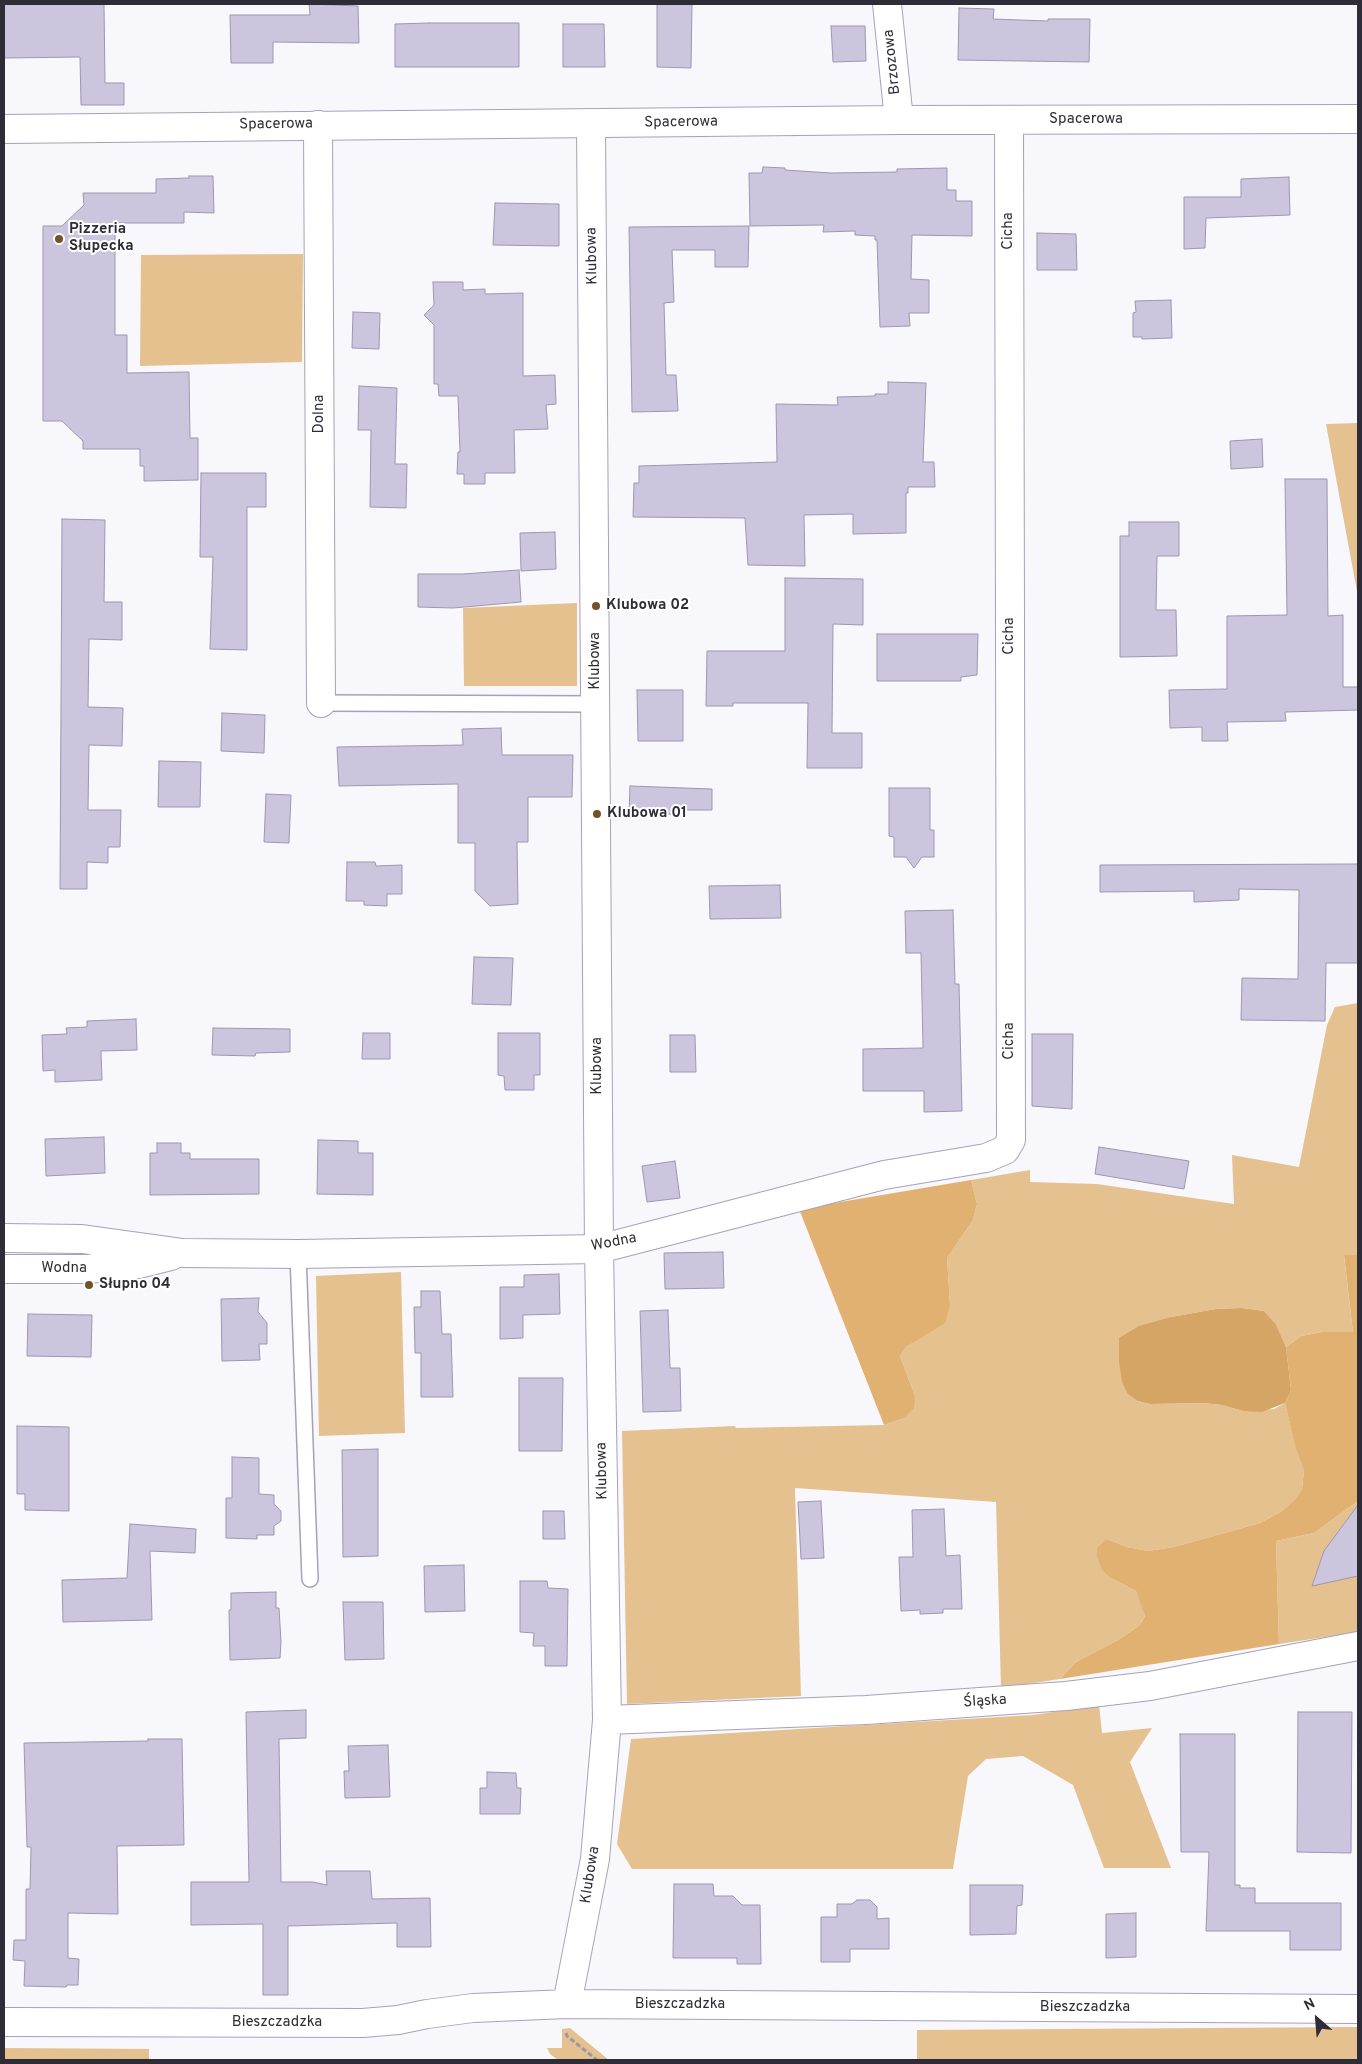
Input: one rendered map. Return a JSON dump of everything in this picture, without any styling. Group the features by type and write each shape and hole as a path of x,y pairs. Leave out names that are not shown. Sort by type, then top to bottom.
{"street":[{"name":"Brzozowa","path":"887,4 899,120"},
{"name":"Spacerowa","path":"4,129 899,120 1358,118"},
{"name":"Cicha","path":"1005,1150 1011,1140 1009,120"},
{"name":"Klubowa","path":"566,2004 595,1858 607,1720 599,1249 591,124"},
{"name":"Dolna","path":"318,125 322,703"},
{"name":"Wodna","path":"4,1238 82,1239 183,1254 599,1249 884,1175 986,1158 1005,1150"},
{"name":"Wodna","path":"4,1269 88,1269 139,1264 183,1254"},
{"name":"Śląska","path":"607,1720 866,1710 1066,1696 1150,1686 1358,1646"},
{"name":"Bieszczadzka","path":"4,2022 363,2023 398,2020 473,2008 566,2004 1358,2009"}],"lane":[{"path":"322,703 596,704"},
{"path":"298,1254 310,1579"}],"path":[{"path":"566,2004 565,2023 567,2036 596,2060"}],"shaded area":[{"path":"303,254 302,362 140,366 141,255"},
{"path":"1358,423 1358,597 1326,424"},
{"path":"577,603 577,686 464,686 463,608"},
{"path":"1358,1003 1358,1255 1344,1256 1353,1332 1322,1332 1301,1336 1286,1347 1276,1326 1264,1311 1242,1308 1216,1309 1171,1317 1138,1401 1150,1404 1203,1403 1222,1405 1243,1411 1274,1409 1285,1403 1295,1445 1304,1471 1302,1489 1295,1501 1282,1511 1260,1523 1174,1547 1148,1551 1127,1547 1107,1539 1111,1578 1136,1591 1145,1616 1140,1625 1118,1640 1076,1662 1060,1679 1001,1688 996,1502 795,1488 801,1696 627,1704 622,1431 735,1426 736,1428 884,1425 904,1418 915,1396 900,1356 906,1347 921,1337 950,1305 947,1258 973,1220 977,1204 971,1180 1030,1170 1030,1182 1097,1184 1234,1204 1232,1155 1299,1167 1327,1025 1335,1007"},
{"path":"971,1180 977,1204 973,1220 947,1258 950,1305 945,1323 906,1347 900,1356 915,1396 914,1408 904,1418 884,1425 799,1209"},
{"path":"1344,1255 1358,1255 1358,1501 1314,1533 1276,1541 1279,1644 1060,1679 1076,1662 1118,1640 1140,1625 1145,1616 1136,1591 1111,1578 1102,1570 1097,1556 1097,1548 1107,1539 1127,1547 1148,1551 1174,1547 1260,1523 1282,1511 1295,1500 1302,1489 1304,1471 1295,1446 1285,1403 1291,1390 1286,1347 1301,1336 1322,1332 1353,1332"},
{"path":"401,1272 405,1433 319,1436 316,1276"},
{"path":"1242,1308 1264,1311 1276,1325 1286,1347 1291,1390 1285,1403 1262,1412 1243,1411 1222,1405 1203,1403 1150,1404 1138,1401 1128,1394 1122,1382 1119,1362 1119,1338 1139,1326 1171,1317 1216,1309"},
{"path":"1358,1501 1358,1632 1279,1644 1276,1541 1314,1533"},
{"path":"1099,1705 1102,1733 1152,1728 1130,1762 1171,1868 1104,1868 1073,1785 1023,1756 986,1759 968,1776 953,1869 632,1869 617,1844 631,1739 1033,1715"},
{"path":"1358,2027 1358,2060 917,2060 917,2030"},
{"path":"570,2028 609,2060 558,2060 550,2054 547,2048 562,2048 562,2029"},
{"path":"4,2048 149,2049 149,2060 4,2060"}],"building":[{"path":"4,4 104,4 105,83 124,83 124,105 81,105 80,57 4,58"},
{"path":"309,4 358,6 359,43 273,42 273,63 231,63 230,15 310,15"},
{"path":"657,4 692,4 691,68 657,67"},
{"path":"959,8 994,9 993,19 1048,21 1048,19 1090,19 1089,62 958,60"},
{"path":"519,23 519,67 395,67 395,24"},
{"path":"563,24 604,24 605,67 563,67"},
{"path":"831,26 865,26 866,61 833,62"},
{"path":"763,167 831,173 897,172 897,169 947,168 947,190 956,190 956,201 972,201 972,236 912,235 911,279 929,280 929,313 909,313 910,326 880,327 877,240 875,240 875,236 855,235 855,231 823,232 824,225 750,226 749,173 762,173"},
{"path":"189,176 213,176 214,213 184,212 184,223 115,223 115,335 127,335 127,373 189,372 190,438 198,438 198,480 144,481 144,466 140,466 140,449 83,449 83,441 62,421 43,421 43,226 62,226 84,205 83,193 156,193 156,179 189,178"},
{"path":"1289,177 1290,215 1206,218 1205,248 1184,249 1184,197 1241,197 1241,179"},
{"path":"495,203 559,204 559,246 493,245"},
{"path":"749,226 748,267 715,267 715,250 672,250 674,302 664,303 666,375 676,375 678,411 632,412 629,227"},
{"path":"1037,233 1076,234 1077,270 1037,270"},
{"path":"433,282 463,282 463,290 485,289 485,294 523,293 523,376 555,375 556,404 546,405 548,429 514,430 515,473 485,473 485,484 464,484 464,474 457,474 458,452 460,452 458,396 439,396 438,384 434,384 434,325 424,315 434,305"},
{"path":"1171,300 1172,338 1142,339 1142,337 1133,337 1133,313 1136,312 1135,301"},
{"path":"353,312 380,313 379,349 352,348"},
{"path":"888,382 926,383 923,462 934,462 935,487 908,487 908,493 906,493 906,533 853,534 853,514 804,515 805,566 748,565 745,518 633,517 634,483 639,483 639,466 777,462 776,404 838,405 837,397 888,394"},
{"path":"359,386 397,388 395,464 407,464 406,508 370,507 371,430 358,430"},
{"path":"1262,439 1263,467 1231,469 1230,441"},
{"path":"201,473 266,473 266,507 247,507 247,650 210,649 213,557 200,557"},
{"path":"1285,479 1327,479 1328,616 1343,615 1343,687 1358,687 1358,710 1285,712 1286,721 1227,722 1228,741 1202,741 1202,727 1170,728 1169,690 1227,689 1227,616 1287,615"},
{"path":"62,519 105,520 104,602 122,602 122,640 89,639 88,707 123,708 122,746 89,745 88,810 121,810 120,847 108,847 108,863 87,862 87,889 60,889"},
{"path":"1129,522 1179,522 1179,556 1157,556 1156,610 1176,610 1177,656 1120,657 1120,536 1129,536"},
{"path":"555,532 556,569 521,571 520,533"},
{"path":"519,570 521,602 453,608 418,607 418,574 463,574"},
{"path":"785,578 863,579 863,625 833,624 832,733 862,733 862,768 807,768 808,703 733,703 733,706 706,706 707,651 785,651"},
{"path":"877,634 978,634 977,675 961,677 961,681 877,681"},
{"path":"637,690 683,690 683,741 638,741"},
{"path":"222,713 265,715 264,753 221,751"},
{"path":"501,728 502,755 573,755 572,797 528,797 528,842 517,842 518,904 490,906 475,891 475,843 458,843 458,784 339,786 337,747 463,745 462,729"},
{"path":"159,761 201,762 200,807 158,807"},
{"path":"630,786 712,789 712,810 673,810 673,814 629,815"},
{"path":"889,788 930,788 930,830 934,830 934,857 922,857 914,868 906,857 894,857 894,837 889,836"},
{"path":"266,794 291,795 289,843 264,842"},
{"path":"347,862 375,862 376,866 402,865 402,894 387,894 387,906 364,905 364,901 346,901"},
{"path":"1358,864 1358,963 1326,963 1325,1021 1241,1020 1242,978 1298,979 1299,890 1239,889 1239,900 1194,902 1194,891 1100,892 1100,865"},
{"path":"780,885 781,918 710,919 709,886"},
{"path":"953,910 955,984 959,984 962,1111 924,1112 924,1091 863,1091 863,1049 923,1048 921,953 906,953 905,911"},
{"path":"474,957 513,958 511,1005 472,1004"},
{"path":"136,1019 137,1050 101,1051 102,1080 55,1082 55,1070 43,1071 42,1035 67,1034 66,1028 87,1027 87,1021"},
{"path":"213,1028 290,1029 290,1052 256,1053 255,1056 212,1055"},
{"path":"363,1033 390,1033 390,1059 362,1059"},
{"path":"498,1033 540,1033 540,1075 534,1075 534,1090 505,1090 504,1076 498,1075"},
{"path":"1032,1034 1073,1034 1072,1109 1032,1106"},
{"path":"670,1035 695,1035 696,1072 670,1072"},
{"path":"104,1137 105,1173 46,1176 45,1139"},
{"path":"318,1140 358,1141 358,1153 373,1153 373,1195 317,1194"},
{"path":"157,1143 181,1143 181,1153 190,1153 190,1159 259,1159 259,1194 150,1195 150,1153 157,1153"},
{"path":"1099,1147 1189,1161 1184,1189 1095,1174"},
{"path":"675,1161 680,1198 647,1202 642,1166"},
{"path":"723,1252 724,1288 665,1289 664,1253"},
{"path":"559,1274 560,1314 523,1315 523,1338 500,1339 500,1287 524,1287 524,1275"},
{"path":"421,1291 440,1291 442,1334 451,1334 453,1397 421,1397 421,1353 415,1353 414,1307 421,1307"},
{"path":"259,1298 258,1312 267,1323 267,1344 259,1344 260,1360 222,1361 221,1299"},
{"path":"668,1310 670,1368 680,1368 681,1411 643,1412 640,1311"},
{"path":"28,1314 92,1315 91,1357 27,1356"},
{"path":"519,1378 563,1378 562,1451 519,1451"},
{"path":"17,1426 69,1427 69,1511 25,1510 25,1494 17,1494"},
{"path":"378,1449 378,1556 343,1557 342,1450"},
{"path":"232,1457 259,1458 259,1494 274,1495 274,1504 281,1511 281,1521 274,1526 274,1535 257,1535 257,1539 226,1538 226,1498 232,1498"},
{"path":"821,1501 824,1558 801,1559 798,1502"},
{"path":"1358,1505 1358,1576 1312,1586 1324,1551"},
{"path":"944,1509 946,1556 960,1555 962,1609 943,1609 943,1613 920,1614 920,1610 901,1611 899,1557 913,1557 912,1510"},
{"path":"543,1511 564,1511 565,1539 543,1539"},
{"path":"130,1524 196,1529 195,1553 150,1551 152,1620 63,1622 62,1580 127,1578"},
{"path":"464,1565 465,1611 425,1612 424,1566"},
{"path":"520,1581 547,1581 548,1588 568,1589 567,1666 545,1666 545,1646 533,1646 534,1633 520,1632"},
{"path":"276,1592 276,1608 279,1608 280,1658 230,1660 229,1610 231,1610 231,1593"},
{"path":"343,1602 383,1602 384,1659 345,1660"},
{"path":"306,1710 306,1738 279,1739 281,1882 313,1882 327,1885 326,1871 370,1871 372,1899 430,1898 431,1947 397,1947 397,1923 288,1926 288,1995 263,1995 263,1924 191,1925 191,1882 249,1882 246,1712"},
{"path":"1298,1712 1352,1712 1351,1853 1297,1852"},
{"path":"1180,1734 1235,1734 1235,1885 1240,1885 1240,1888 1255,1888 1255,1903 1341,1903 1341,1950 1290,1950 1290,1931 1206,1931 1209,1852 1181,1852"},
{"path":"148,1739 182,1739 184,1845 117,1846 118,1914 68,1913 68,1958 79,1959 78,1985 67,1985 66,1987 24,1986 25,1961 13,1960 14,1940 26,1940 26,1889 30,1889 31,1847 27,1847 24,1743 148,1741"},
{"path":"388,1745 390,1797 345,1798 344,1771 349,1771 348,1746"},
{"path":"487,1772 516,1773 517,1788 521,1788 520,1814 480,1814 480,1788 487,1788"},
{"path":"674,1884 713,1884 714,1896 733,1896 742,1905 760,1905 761,1964 737,1964 737,1958 673,1958"},
{"path":"970,1885 1023,1885 1022,1905 1017,1906 1016,1934 970,1935"},
{"path":"857,1900 870,1900 877,1907 877,1919 889,1918 889,1949 850,1949 850,1962 821,1962 821,1917 837,1917 837,1904 852,1904"},
{"path":"1136,1913 1136,1957 1106,1958 1106,1914"}],"place":[{"name":"Pizzeria Słupecka","path":"59,239"},
{"name":"Klubowa 02","path":"596,606"},
{"name":"Klubowa 01","path":"597,814"},
{"name":"Słupno 04","path":"89,1285"}]}
